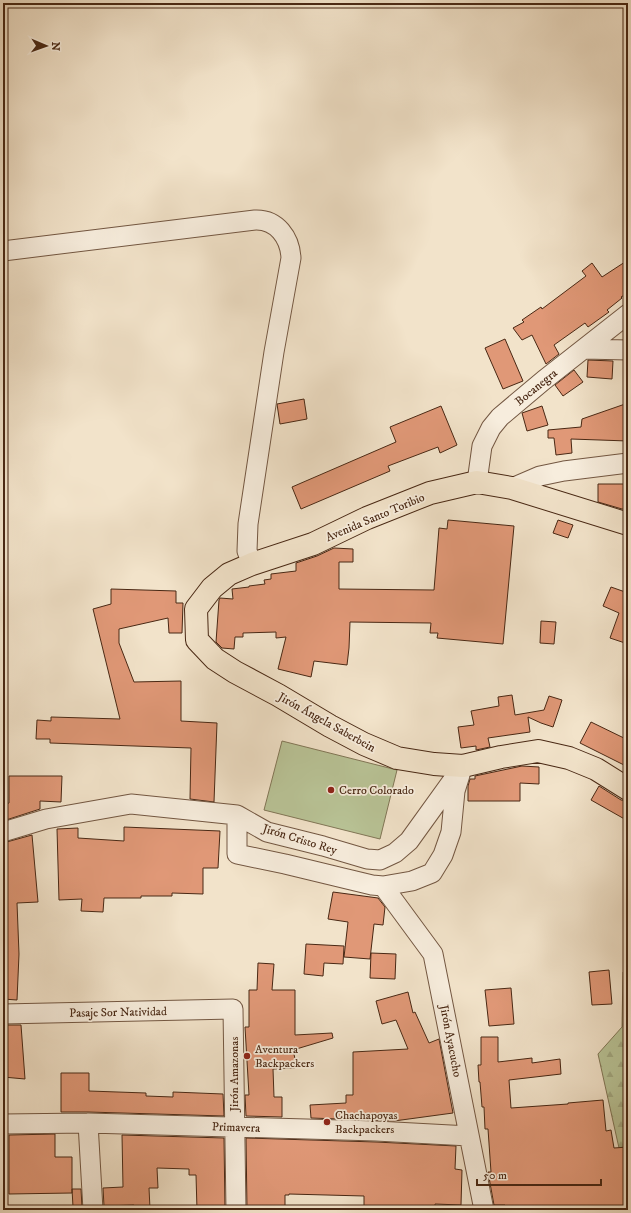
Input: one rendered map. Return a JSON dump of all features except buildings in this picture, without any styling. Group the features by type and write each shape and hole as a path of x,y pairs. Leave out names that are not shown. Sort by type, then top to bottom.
{"main road":[{"name":"Avenida Santo Toribio","path":"215,659 197,640 196,609 212,588 229,574 252,564 313,544 367,518 430,493 477,482 512,488 628,524"},
{"name":"Jirón Ángela Saberbein","path":"215,659 330,726 364,744 397,758 434,764 463,766 501,757 538,751 569,758 596,769 628,789"}],"street":[{"path":"3,251 263,219 270,222 281,231 289,244 290,258 248,524 247,551 252,564"},
{"name":"Bocanegra","path":"477,482 482,446 491,428 500,417 544,380 628,314"},
{"path":"584,349 628,350"},
{"path":"512,488 540,476 564,471 628,463"},
{"path":"237,815 237,854 372,885 383,886 412,882 432,873 443,855 451,832 455,791 463,766"},
{"name":"Jirón Cristo Rey","path":"3,832 46,820 131,804 237,815 267,832 367,859 380,860 396,853 409,841 463,766"},
{"name":"Jirón Ayacucho","path":"383,886 433,954 484,1210"},
{"name":"Pasaje Sor Natividad","path":"3,1014 233,1009"},
{"name":"Jirón Amazonas","path":"233,1009 236,1210"},
{"path":"88,1123 93,1210"},
{"name":"Primavera","path":"3,1124 88,1123 376,1131 469,1136"}],"green space":[{"name":"Cerro Colorado","path":"282,741 397,770 380,839 264,810"},
{"path":"628,970 628,1146 619,1148 598,1054 622,1027 623,972"}],"place":[{"name":"Cerro Colorado","path":"331,790"},
{"name":"Aventura Backpackers","path":"247,1056"},
{"name":"Chachapoyas Backpackers","path":"327,1122"}]}
